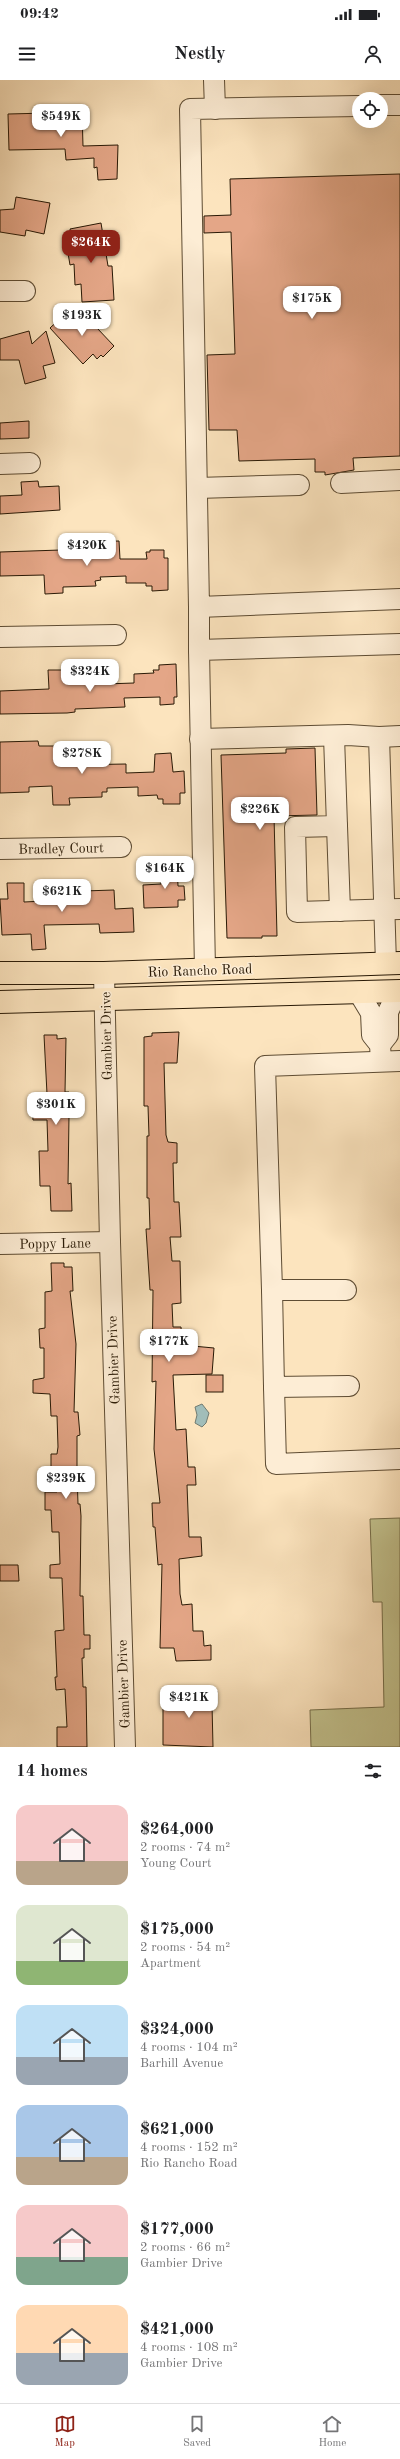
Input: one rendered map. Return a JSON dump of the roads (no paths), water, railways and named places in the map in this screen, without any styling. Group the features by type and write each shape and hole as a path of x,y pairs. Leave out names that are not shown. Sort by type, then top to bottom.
{"main road":[{"name":"Rio Rancho Road","path":"0,973 104,973 393,963"},
{"path":"308,995 322,986 333,982 368,980 393,963"},
{"path":"205,970 206,997"},
{"name":"Rio Rancho Road","path":"0,1002 308,995 399,991"}],"street":[{"path":"214,80 215,109"},
{"path":"388,105 400,105"},
{"path":"205,970 190,110 352,106"},
{"path":"0,291 25,291"},
{"path":"0,464 30,463"},
{"path":"341,483 400,480"},
{"path":"197,488 299,485"},
{"path":"199,607 400,599"},
{"path":"0,637 116,635"},
{"path":"199,650 400,644"},
{"path":"334,736 340,911"},
{"path":"200,739 400,736"},
{"path":"379,737 392,909 393,963"},
{"path":"337,826 295,827 297,912 392,909"},
{"name":"Bradley Court","path":"0,849 121,847"},
{"name":"Gambier Drive","path":"104,973 110,1242 125,1747"},
{"path":"387,1056 388,1012 399,991"},
{"path":"359,993 370,1013 372,1035 387,1056"},
{"path":"387,1056 266,1066 276,1464 400,1459"},
{"name":"Poppy Lane","path":"0,1244 110,1242"},
{"path":"272,1290 346,1290"},
{"path":"274,1387 349,1386"}],"water":[{"path":"202,1404 209,1413 206,1423 202,1427 195,1423 197,1415 195,1407"}]}
